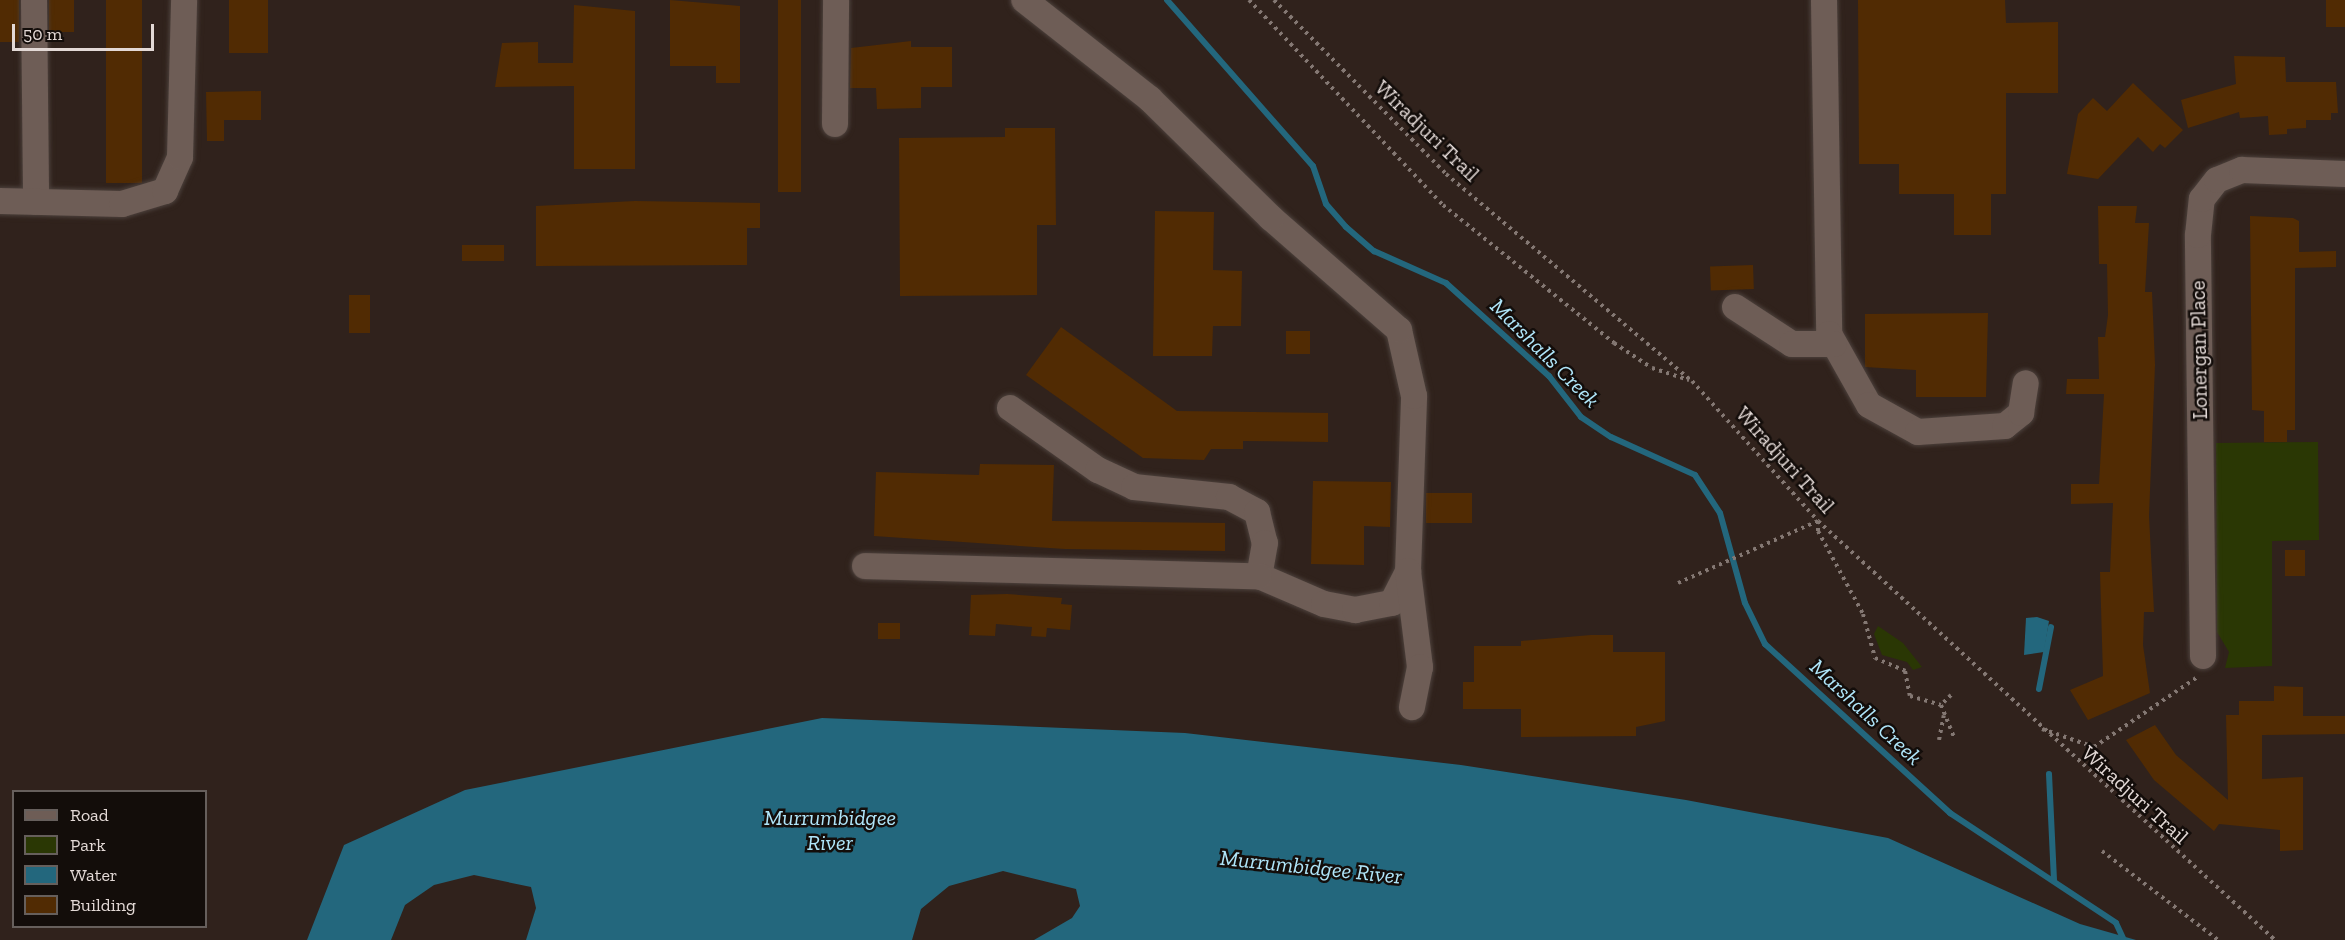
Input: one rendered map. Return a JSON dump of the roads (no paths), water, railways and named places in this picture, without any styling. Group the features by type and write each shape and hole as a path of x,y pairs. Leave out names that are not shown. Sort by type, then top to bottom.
{"street":[{"path":"34,0 36,202"},
{"path":"0,201 122,204 165,191 180,157 184,0"},
{"path":"835,124 836,0"},
{"path":"1024,0 1149,99 1272,218 1399,330 1414,396 1408,571 1420,667 1412,707"},
{"path":"1824,0 1829,334 1834,344 1869,405 1918,432 2005,426 2021,413 2026,383"},
{"name":"Lonergan Place","path":"2202,665 2198,235 2202,199 2217,180 2242,170 2345,174"},
{"path":"1735,307 1792,344 1834,344"},
{"path":"1010,408 1098,470 1134,486 1228,497 1257,512 1265,543 1259,576"},
{"path":"865,566 1259,576 1324,604 1355,610 1392,603 1408,571"}],"water":[{"path":"2037,617 2049,621 2044,652 2024,655 2026,618"},
{"name":"Murrumbidgee River","path":"822,718 1185,733 1461,765 1686,800 1888,838 2080,924 2136,940 1034,940 1072,918 1080,906 1076,889 1003,871 949,886 921,909 912,940 526,940 536,908 531,887 474,875 434,885 405,905 391,940 307,940 344,845 465,790"}],"waterway":[{"name":"Marshalls Creek","path":"1167,0 1313,166 1326,204 1346,227 1374,251 1446,283 1549,376 1581,417 1611,437 1695,475 1720,513 1745,603 1765,644 1950,813 2116,923 2124,940"},
{"path":"2039,689 2051,627"},
{"path":"2049,774 2054,881"}]}
